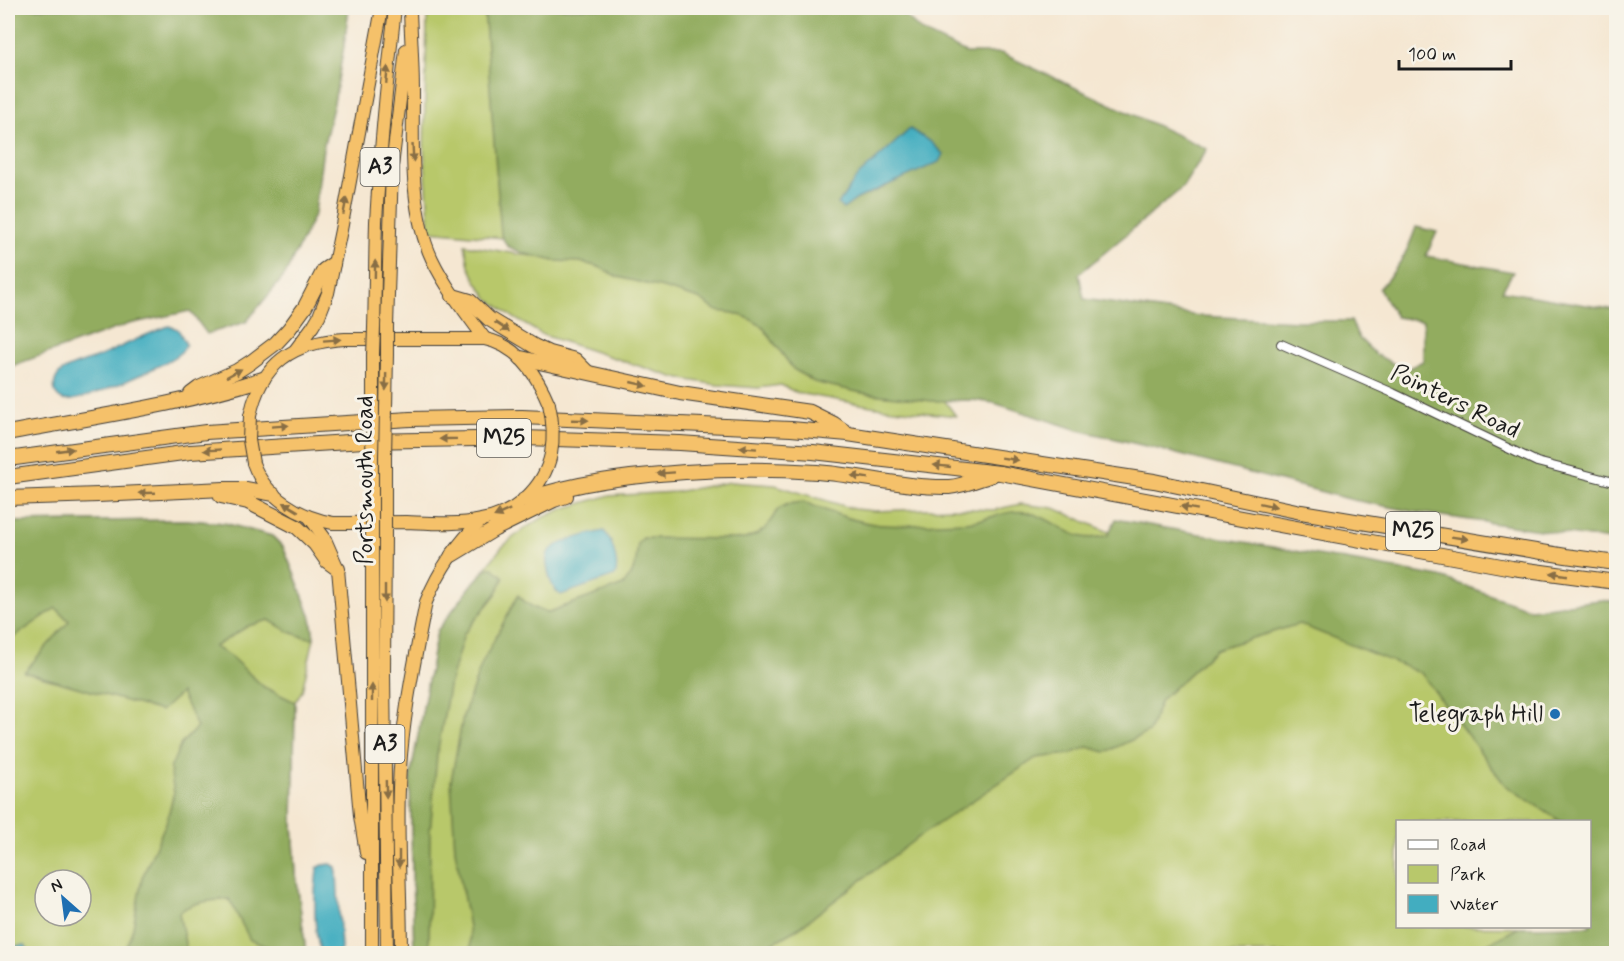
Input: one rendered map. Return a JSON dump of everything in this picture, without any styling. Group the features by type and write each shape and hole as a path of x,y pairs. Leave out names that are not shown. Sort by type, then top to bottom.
{"highway":[{"name":"A3","path":"295,349 319,316 328,293 382,8"},
{"name":"Portsmouth Road","path":"387,954 384,670 378,536 372,512 372,457 376,222 394,8"},
{"name":"A3","path":"410,9 412,130 419,220 431,257 453,296 485,339"},
{"name":"Portsmouth Road","path":"372,954 371,878 378,536 385,512 392,167 410,9"},
{"path":"182,400 200,388 237,371 276,343 305,307 324,270 333,264"},
{"name":"M25","path":"453,296 470,301 489,319 534,346 575,360 587,372"},
{"path":"524,500 540,480 550,461 553,430 549,404 540,385 521,358 500,343 485,339 325,340 295,349 275,364 263,379 252,405 249,440 253,463 262,482 285,504 309,517 333,523 451,523 482,520 499,515 524,500 597,481"},
{"name":"M25","path":"521,358 680,393 810,412 848,434"},
{"path":"8,433 182,400 263,379"},
{"name":"M25","path":"8,459 206,432 411,418 522,417 780,429 848,434 1154,481 1301,512 1554,554 1617,562"},
{"name":"M25","path":"8,477 190,452 364,441 524,438 680,443 813,452 1000,473 1512,568 1617,582"},
{"name":"M25","path":"452,555 479,537 554,500 578,493 597,481 652,474 740,469 840,473 951,487 1000,473"},
{"path":"8,498 247,489 273,494"},
{"path":"209,490 223,497 248,502 297,527 315,544 327,561 338,569"},
{"name":"A3","path":"309,517 324,537 338,569 360,816 371,878"},
{"name":"A3","path":"401,954 399,798 407,696 426,602 437,577 459,543 482,520"}],"street":[{"name":"Pointers Road","path":"1281,344 1393,393 1537,462 1610,481 1617,480"}],"green space":[{"path":"8,8 349,8 334,103 323,148 315,213 285,275 246,322 207,334 190,311 129,324 14,365 8,374"},
{"path":"429,8 759,8 544,242 430,231 424,149"},
{"path":"484,8 897,8 922,32 966,53 1001,53 1207,149 1182,188 1079,274 1084,299 1200,316 1351,321 1359,338 1375,354 1405,370 1423,361 1423,321 1396,317 1379,289 1401,260 1416,227 1437,232 1426,256 1513,272 1502,291 1616,310 1616,541 1421,513 1353,500 1078,430 994,403 972,400 932,401 862,393 814,382 793,369 762,326 748,318 717,311 699,299 618,277 599,267 580,262 554,261 522,253 507,246 501,235","holes":["857,177 885,187 857,199 844,208"]},
{"path":"465,245 524,255 681,270 867,294 956,416 877,407 797,393 781,385 758,388 718,385 676,378 543,335 514,318 488,298 469,266"},
{"path":"730,482 775,485 854,509 875,511 952,508 993,510 1021,504 1054,508 1225,583 1377,603 1588,820 1396,820 1396,928 1575,928 1540,953 414,954 410,779 437,631 501,548 522,530 542,518 565,508 607,496 675,492"},
{"path":"803,502 856,520 892,525 969,522 1021,511 1038,515 1075,535 1096,538 1108,535 1116,519 1440,577 1530,609 1600,600 1616,602 1616,953 1469,953 1518,928 1591,928 1591,820 1558,820 1505,785 1421,673 1299,624 1216,649 1161,700 1149,732 1106,752 1087,747 1070,754 1036,758 917,838 797,929 755,953 471,953 469,927 455,850 451,781 463,716 482,663 518,595 532,607 549,612 623,585 632,573 638,543 643,538 745,539 766,528 778,509 788,504"},
{"path":"186,520 224,523 272,536 283,547 295,576 311,618 314,638 302,691 295,702 293,824 296,874 306,953 8,953 8,522"},
{"path":"186,520 224,523 272,536 283,547 311,618 314,638 295,634 269,620 248,626 214,647 229,655 264,687 295,702 293,824 296,874 306,953 282,953 250,940 229,899 196,904 179,913 187,953 124,953 133,928 142,878 167,820 174,792 170,769 181,744 197,727 181,693 161,711 24,672 69,621 56,608 8,641 8,522"},
{"path":"488,568 493,568 504,577 496,594 464,634 450,681 437,755 430,832 429,953 414,953 410,779 437,631 474,582"}],"water":[{"path":"910,129 931,142 943,154 939,162 857,199 843,209 838,204 857,177"},
{"path":"169,326 178,329 186,344 183,350 173,358 124,382 86,396 63,400 55,392 57,376 64,370"},
{"path":"604,531 614,552 617,565 615,576 561,595 555,590 551,581 546,562 548,553 565,542"},
{"path":"331,864 336,867 337,873 341,949 337,953 321,953 315,911 317,868"},
{"path":"25,945 30,953 8,953 8,949"}],"place":[{"name":"Telegraph Hill","path":"1555,714"}]}
